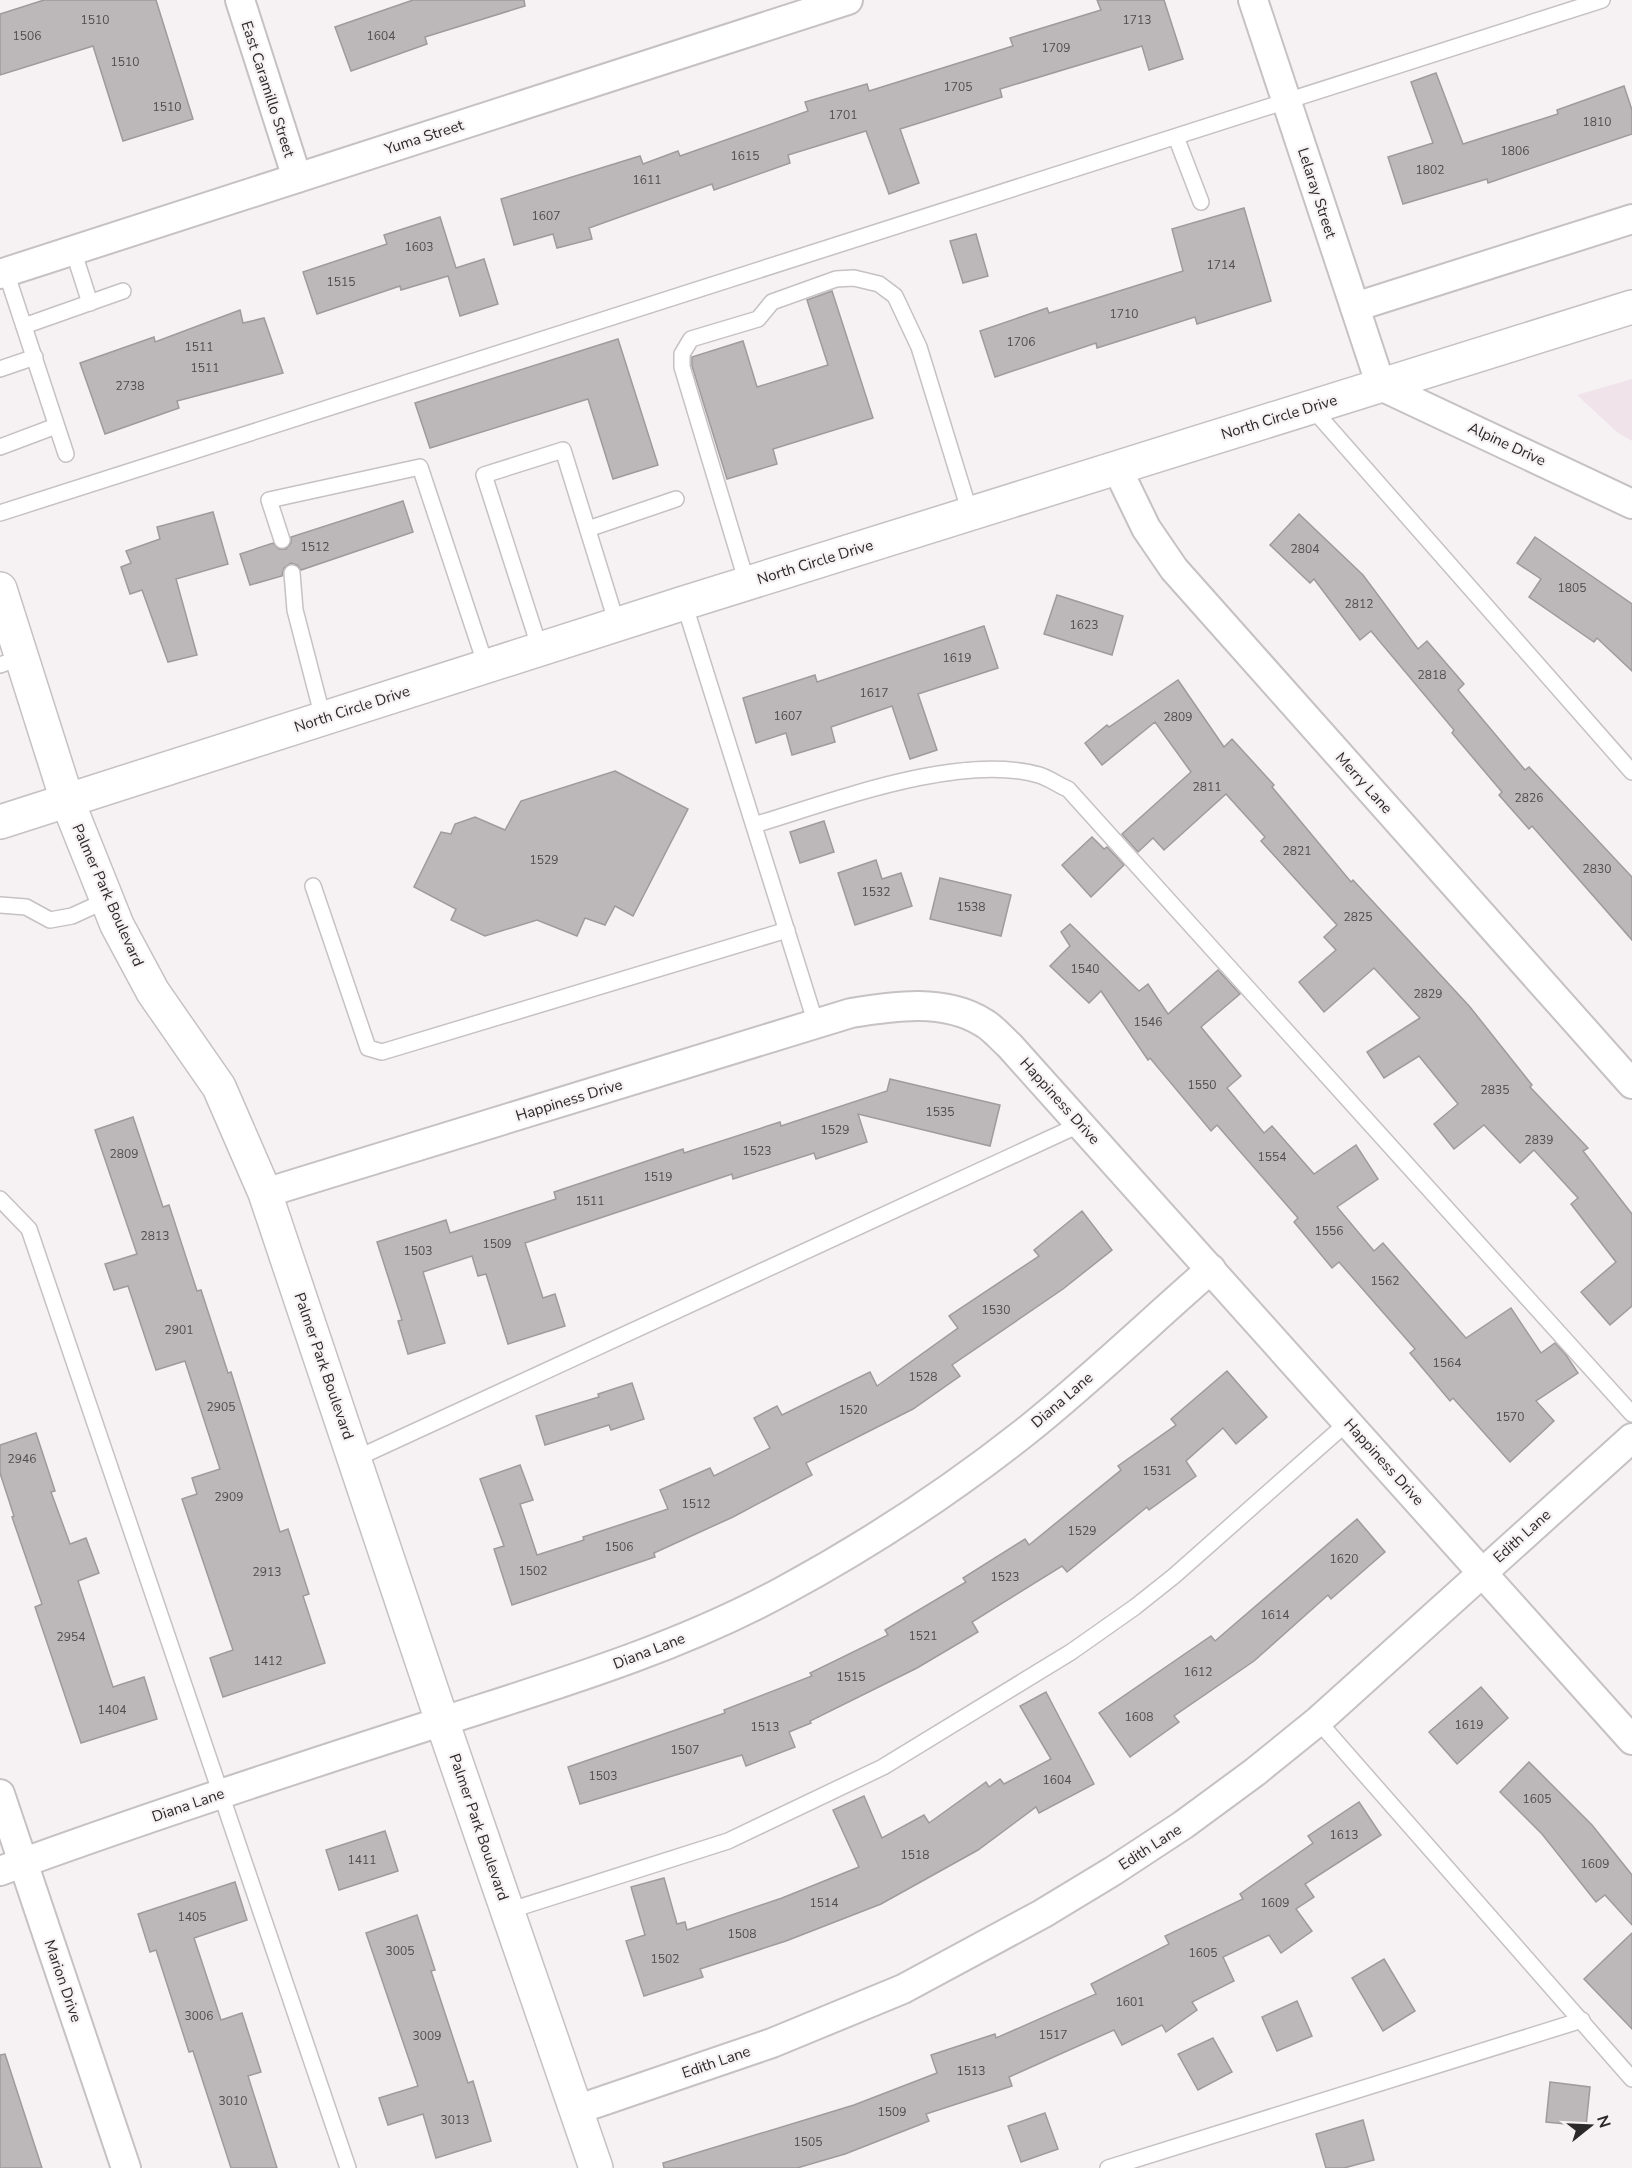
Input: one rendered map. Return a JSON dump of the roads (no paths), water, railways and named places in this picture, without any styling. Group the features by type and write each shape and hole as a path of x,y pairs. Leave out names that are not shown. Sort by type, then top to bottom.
{"main road":[{"name":"North Circle Drive","path":"0,822 747,583 1632,308"},
{"name":"Palmer Park Boulevard","path":"0,589 11,661 129,951 153,992 219,1087 266,1193 442,1721 596,2168"}],"street":[{"name":"East Caramillo Street","path":"240,0 297,178"},
{"name":"Yuma Street","path":"3,273 848,0"},
{"name":"Lelaray Street","path":"1253,0 1382,386"},
{"path":"1355,307 1632,219"},
{"name":"Alpine Drive","path":"1382,386 1632,504"},
{"name":"Merry Lane","path":"1117,468 1146,528 1174,569 1632,1084"},
{"name":"Happiness Drive","path":"266,1193 851,1013 889,1007 953,1009 984,1023 992,1030 1081,1124 1632,1740"},
{"name":"Diana Lane","path":"11,1867 221,1793 651,1652 781,1592 911,1515 1027,1431 1211,1269"},
{"name":"Edith Lane","path":"576,2110 841,2017 913,1984 1042,1914 1113,1871 1219,1799 1318,1721 1632,1438"},
{"name":"Marion Drive","path":"0,1794 11,1867 126,2168"}],"lane":[{"path":"0,513 1602,0"},
{"path":"1176,137 1202,202"},
{"path":"73,250 90,303"},
{"path":"3,273 35,357 66,454"},
{"path":"747,583 682,367 685,346 691,339 758,319 772,302 836,279 855,278 879,284 895,296 919,347 970,513"},
{"path":"24,326 123,291"},
{"path":"0,369 35,357"},
{"path":"1311,407 1632,772"},
{"path":"0,447 56,426"},
{"path":"540,649 484,475 563,450 617,624"},
{"path":"282,540 269,500 420,467 486,666"},
{"path":"588,529 676,499"},
{"path":"292,573 295,610 323,718"},
{"path":"684,603 816,1024"},
{"path":"753,825 920,776 1002,769 1040,775 1068,789 1632,1414"},
{"path":"313,886 368,1048 382,1052 787,930"},
{"path":"0,905 26,907 50,920 72,916 107,900"},
{"path":"355,1459 1081,1124"},
{"path":"0,1199 29,1228 348,2168"},
{"path":"508,1911 728,1841 883,1767 1071,1652 1135,1607 1174,1576 1348,1422"},
{"path":"1318,1721 1632,2079"},
{"path":"1108,2168 1582,2020"}]}
